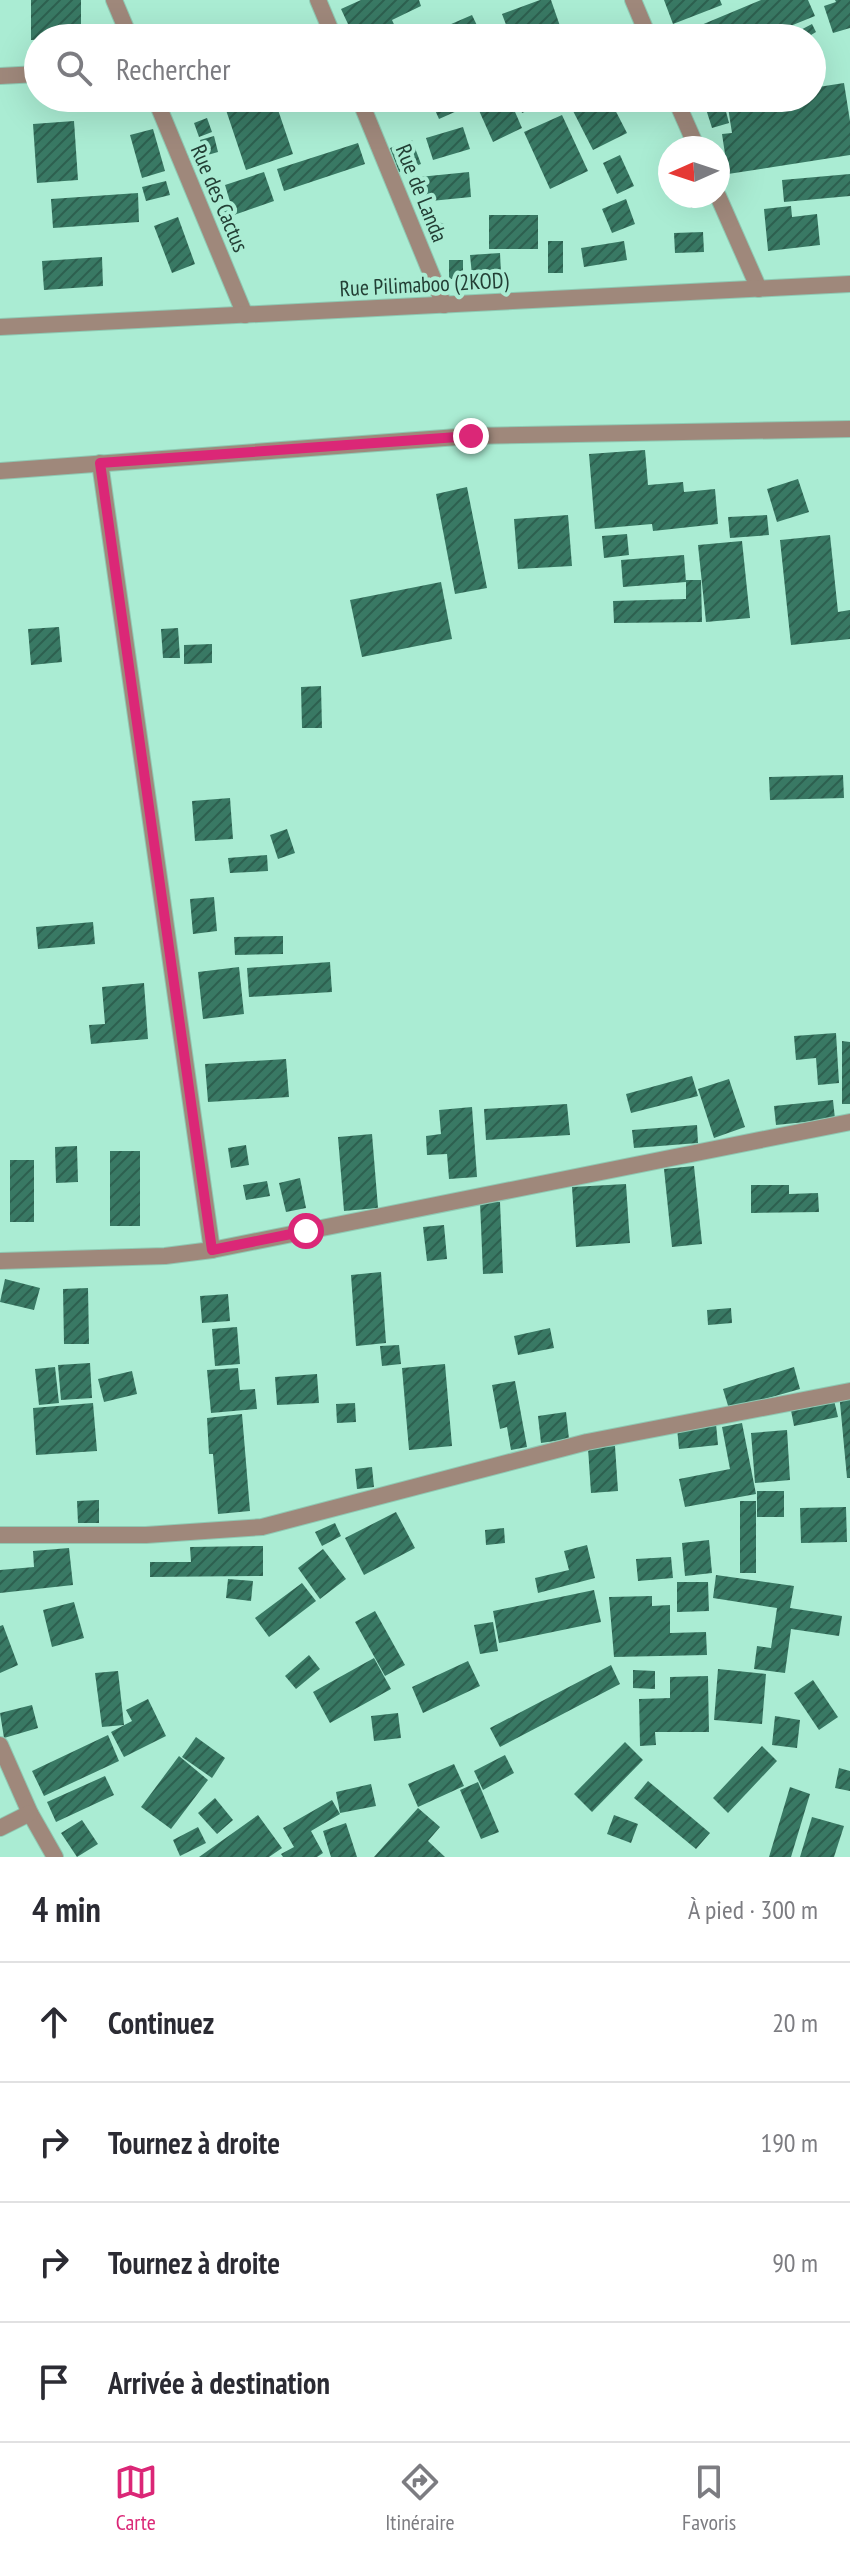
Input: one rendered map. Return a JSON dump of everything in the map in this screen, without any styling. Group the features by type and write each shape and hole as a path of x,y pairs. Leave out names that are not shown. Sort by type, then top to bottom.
{"street":[{"path":"114,0 124,24"},
{"path":"318,0 328,24"},
{"path":"633,0 643,24"},
{"path":"0,76 24,75"},
{"name":"Rue des Cactus","path":"161,112 245,315"},
{"name":"Rue de Landa","path":"365,112 444,305"},
{"path":"681,112 692,136"},
{"path":"723,208 759,289"},
{"name":"Rue Pilimaboo (2KOD)","path":"0,327 850,284"},
{"path":"0,471 471,436 850,429"},
{"path":"100,463 212,1250"},
{"path":"0,1261 165,1256 212,1250 850,1122"},
{"path":"0,1535 146,1535 262,1527 587,1442 850,1391"},
{"path":"0,1745 30,1813 55,1857"},
{"path":"0,1828 30,1813"}],"building":[{"path":"31,0 81,0 81,24 31,24"},
{"path":"361,0 419,0 421,6 392,20 394,24 348,24 341,9"},
{"path":"540,0 551,0 559,24 506,24 502,14"},
{"path":"664,0 720,0 722,5 673,24"},
{"path":"761,0 808,0 815,16 795,24 704,24"},
{"path":"835,0 850,0 850,28 833,33 824,6"},
{"path":"472,15 476,24 451,24"},
{"path":"844,83 850,121 850,155 730,174 730,136 722,134 732,133 729,112 826,112 826,86"},
{"path":"227,112 279,112 293,154 246,170"},
{"path":"436,112 455,112 439,119"},
{"path":"480,112 515,112 522,128 493,142"},
{"path":"574,112 616,112 627,133 593,150"},
{"path":"707,112 726,112 729,123 712,128"},
{"path":"562,115 588,171 550,189 524,132"},
{"path":"207,118 212,132 199,137 194,123"},
{"path":"74,121 78,180 37,183 33,124"},
{"path":"463,127 470,149 433,160 426,138"},
{"path":"153,129 165,171 142,178 130,135"},
{"path":"214,136 218,152 204,156 200,140"},
{"path":"412,140 421,164 399,172 390,148"},
{"path":"358,143 365,164 284,191 277,169"},
{"path":"620,155 634,186 617,194 603,163"},
{"path":"264,172 274,201 234,215 225,185"},
{"path":"469,172 471,197 421,202 419,177"},
{"path":"850,174 850,196 784,202 782,180"},
{"path":"166,181 170,195 146,201 142,187"},
{"path":"138,193 139,222 53,228 51,199"},
{"path":"626,199 635,224 612,233 602,209"},
{"path":"791,206 792,217 817,214 820,245 768,251 764,209"},
{"path":"229,209 235,229 228,232 221,212"},
{"path":"489,215 538,215 538,249 489,249"},
{"path":"178,217 195,264 172,273 154,226"},
{"path":"431,220 445,224 442,238 427,234"},
{"path":"703,232 704,252 675,253 674,233"},
{"path":"548,241 563,241 563,273 548,273"},
{"path":"624,241 627,260 584,267 581,248"},
{"path":"500,253 501,273 472,275 470,255"},
{"path":"102,257 103,286 44,290 42,261"},
{"path":"449,260 463,260 463,279 449,279"},
{"path":"645,450 648,485 683,482 684,492 715,489 718,524 653,531 652,524 595,529 589,454"},
{"path":"798,479 809,512 777,522 767,489"},
{"path":"467,487 487,588 455,594 436,494"},
{"path":"568,515 572,566 518,569 514,519"},
{"path":"767,515 769,535 730,538 728,517"},
{"path":"627,534 629,555 604,558 602,536"},
{"path":"830,535 838,612 850,610 850,639 791,645 780,540"},
{"path":"742,541 750,618 706,622 698,545"},
{"path":"684,555 686,582 623,587 621,560"},
{"path":"686,580 701,580 702,622 614,623 613,601 686,599"},
{"path":"441,582 452,639 362,657 350,600"},
{"path":"59,627 62,662 31,665 28,629"},
{"path":"178,628 180,658 163,658 161,629"},
{"path":"212,644 212,663 184,664 184,645"},
{"path":"321,686 322,728 302,728 301,687"},
{"path":"843,775 844,798 770,800 769,777"},
{"path":"230,798 233,839 195,841 192,801"},
{"path":"287,829 295,853 278,859 270,835"},
{"path":"267,855 268,871 230,873 228,858"},
{"path":"214,897 217,931 193,934 190,899"},
{"path":"93,922 95,944 38,949 36,927"},
{"path":"283,936 283,954 235,955 234,937"},
{"path":"330,962 332,992 249,997 247,968"},
{"path":"239,967 244,1014 203,1019 198,972"},
{"path":"144,983 148,1039 91,1044 89,1025 105,1024 102,987"},
{"path":"836,1033 839,1083 818,1085 816,1058 796,1060 794,1036"},
{"path":"842,1041 850,1042 850,1104 842,1104"},
{"path":"286,1059 289,1097 208,1102 205,1064"},
{"path":"692,1076 698,1096 631,1113 626,1094"},
{"path":"729,1079 745,1127 714,1138 698,1089"},
{"path":"833,1100 835,1119 776,1125 774,1106"},
{"path":"567,1104 570,1135 486,1140 484,1109"},
{"path":"472,1107 477,1177 449,1179 447,1154 427,1155 426,1136 441,1134 439,1110"},
{"path":"697,1125 698,1143 634,1148 632,1130"},
{"path":"372,1134 378,1208 344,1211 338,1137"},
{"path":"246,1145 249,1165 231,1168 228,1148"},
{"path":"77,1146 78,1182 56,1183 55,1147"},
{"path":"110,1151 140,1151 140,1226 110,1226"},
{"path":"10,1160 34,1160 34,1222 10,1222"},
{"path":"694,1166 702,1244 672,1247 664,1169"},
{"path":"300,1178 306,1208 286,1212 279,1183"},
{"path":"267,1181 270,1196 246,1200 243,1185"},
{"path":"626,1184 630,1243 576,1247 572,1187"},
{"path":"751,1185 789,1185 789,1194 818,1193 819,1212 751,1213"},
{"path":"480,1202 500,1202 503,1273 483,1274"},
{"path":"444,1225 447,1259 427,1261 423,1227"},
{"path":"381,1272 386,1343 356,1346 351,1275"},
{"path":"5,1279 40,1288 34,1310 0,1302"},
{"path":"88,1288 89,1344 64,1344 63,1289"},
{"path":"228,1294 230,1321 202,1323 200,1296"},
{"path":"731,1308 732,1323 708,1325 707,1310"},
{"path":"237,1327 240,1364 215,1366 212,1329"},
{"path":"550,1328 554,1348 518,1355 514,1336"},
{"path":"399,1345 401,1364 382,1366 380,1346"},
{"path":"90,1363 92,1398 61,1400 58,1365"},
{"path":"445,1364 452,1446 409,1450 402,1368"},
{"path":"55,1367 59,1403 39,1405 35,1369"},
{"path":"794,1367 800,1389 729,1409 723,1389"},
{"path":"238,1368 240,1390 255,1389 257,1409 211,1413 207,1370"},
{"path":"132,1371 137,1394 104,1402 98,1379"},
{"path":"317,1374 319,1403 277,1405 275,1377"},
{"path":"515,1381 527,1447 511,1450 507,1427 500,1429 492,1385"},
{"path":"850,1391 850,1478 847,1478 839,1392"},
{"path":"833,1396 838,1417 794,1426 790,1405"},
{"path":"93,1403 97,1451 36,1455 33,1408"},
{"path":"355,1403 356,1422 337,1423 336,1404"},
{"path":"566,1412 569,1439 541,1443 538,1416"},
{"path":"242,1414 250,1511 218,1514 207,1418"},
{"path":"742,1423 756,1494 685,1507 679,1479 730,1469 722,1427"},
{"path":"716,1424 718,1445 679,1449 677,1428"},
{"path":"787,1430 790,1480 755,1483 751,1433"},
{"path":"615,1446 618,1491 591,1493 588,1448"},
{"path":"372,1467 374,1487 357,1489 355,1469"},
{"path":"757,1491 784,1491 784,1517 757,1517"},
{"path":"99,1500 99,1523 78,1523 77,1501"},
{"path":"740,1501 756,1501 756,1573 740,1573"},
{"path":"846,1507 847,1542 801,1543 800,1508"},
{"path":"396,1512 415,1548 364,1575 345,1538"},
{"path":"335,1523 341,1536 322,1546 315,1532"},
{"path":"504,1528 505,1543 486,1545 485,1530"},
{"path":"709,1540 712,1573 685,1576 682,1543"},
{"path":"587,1545 595,1578 538,1593 535,1578 569,1570 564,1551"},
{"path":"263,1546 263,1576 150,1577 150,1562 191,1562 190,1547"},
{"path":"69,1548 73,1585 0,1593 0,1570 34,1567 33,1551"},
{"path":"323,1549 346,1579 320,1599 298,1568"},
{"path":"671,1557 673,1578 638,1581 636,1559"},
{"path":"716,1575 794,1586 790,1608 842,1616 839,1636 791,1629 785,1673 754,1669 757,1646 771,1648 777,1608 713,1598"},
{"path":"228,1579 253,1581 251,1601 226,1598"},
{"path":"677,1582 708,1582 709,1611 677,1612"},
{"path":"302,1583 316,1601 269,1637 255,1618"},
{"path":"594,1590 601,1622 499,1643 493,1611"},
{"path":"652,1596 652,1606 670,1605 670,1633 706,1632 707,1655 614,1657 609,1597"},
{"path":"74,1602 84,1638 52,1647 43,1610"},
{"path":"375,1611 405,1665 385,1676 355,1622"},
{"path":"493,1622 498,1651 480,1654 474,1625"},
{"path":"3,1625 18,1665 0,1673 0,1626"},
{"path":"309,1655 320,1669 296,1689 285,1676"},
{"path":"374,1658 391,1689 330,1723 313,1692"},
{"path":"468,1661 480,1686 423,1713 412,1687"},
{"path":"611,1665 620,1684 500,1747 490,1728"},
{"path":"718,1669 766,1674 762,1724 714,1720"},
{"path":"633,1670 655,1671 655,1689 633,1688"},
{"path":"118,1671 124,1725 102,1727 95,1673"},
{"path":"708,1676 709,1732 655,1732 656,1745 640,1746 639,1699 670,1698 670,1677"},
{"path":"813,1680 838,1717 819,1730 794,1693"},
{"path":"148,1699 166,1736 124,1757 111,1732 132,1721 126,1710"},
{"path":"32,1705 38,1728 4,1738 0,1713"},
{"path":"398,1713 401,1738 374,1741 371,1716"},
{"path":"775,1716 800,1720 797,1748 772,1745"},
{"path":"108,1735 119,1761 44,1796 32,1771"},
{"path":"196,1737 225,1758 212,1778 182,1757"},
{"path":"625,1742 643,1760 592,1812 574,1794"},
{"path":"762,1746 777,1761 728,1813 713,1798"},
{"path":"505,1755 514,1773 483,1790 474,1771"},
{"path":"179,1756 208,1780 171,1829 141,1807"},
{"path":"454,1764 464,1786 418,1807 408,1784"},
{"path":"839,1768 850,1771 850,1791 835,1788"},
{"path":"105,1776 114,1795 56,1822 47,1802"},
{"path":"648,1781 710,1833 696,1849 634,1798"},
{"path":"478,1782 499,1832 481,1839 460,1790"},
{"path":"371,1784 376,1806 340,1813 336,1792"},
{"path":"790,1787 810,1794 791,1857 769,1857"},
{"path":"215,1798 233,1820 217,1834 198,1813"},
{"path":"332,1800 340,1814 311,1831 323,1853 317,1857 283,1857 281,1854 294,1847 283,1828"},
{"path":"418,1808 440,1827 428,1841 445,1857 374,1857"},
{"path":"258,1815 282,1848 269,1857 199,1857"},
{"path":"614,1815 638,1824 631,1843 607,1834"},
{"path":"812,1817 844,1826 834,1857 800,1857"},
{"path":"82,1820 98,1844 77,1857 61,1833"},
{"path":"346,1823 357,1857 331,1857 323,1831"},
{"path":"198,1827 206,1843 180,1856 173,1840"}],"route":[{"path":"306,1231 212,1250 100,463 471,436"}]}
